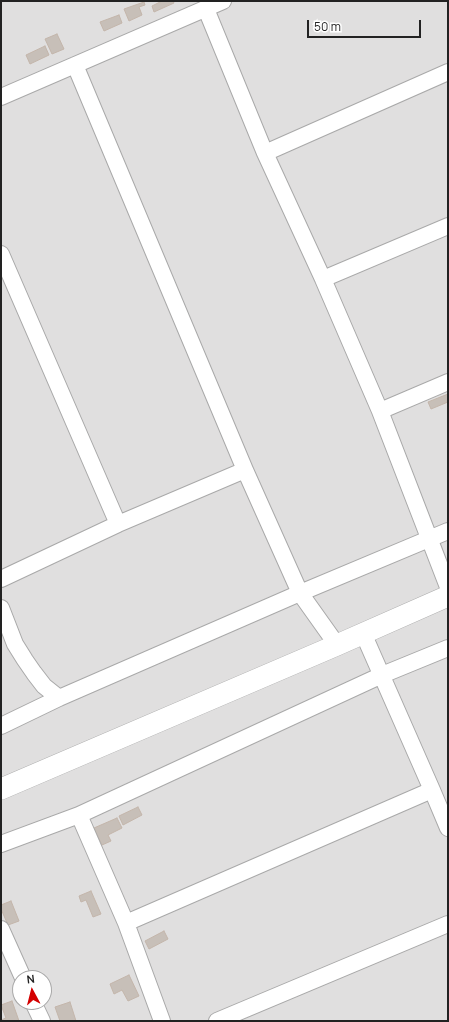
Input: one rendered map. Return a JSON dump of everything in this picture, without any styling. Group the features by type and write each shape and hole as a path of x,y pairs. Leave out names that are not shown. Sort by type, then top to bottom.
{"street":[{"path":"1,97 223,1"},
{"path":"206,9 265,153 323,279 380,411 448,587"},
{"path":"75,65 245,470 300,593 336,645"},
{"path":"265,153 448,72"},
{"path":"323,279 448,226"},
{"path":"1,254 118,524"},
{"path":"380,411 448,382"},
{"path":"1,579 118,524 245,470"},
{"path":"1,726 60,698 300,593 448,531"},
{"path":"1,788 448,596"},
{"path":"1,608 15,644 25,660 44,686 60,698"},
{"path":"363,633 448,828"},
{"path":"1,844 79,815 382,675 448,648"},
{"path":"126,923 432,790"},
{"path":"79,815 126,923 162,1021"},
{"path":"218,1021 448,924"},
{"path":"1,929 19,970"},
{"path":"37,1010 42,1021"}],"shaded area":[{"path":"1,1 448,1 448,1021 1,1021"}],"building":[{"path":"162,1 173,1 174,3 154,12 152,6"},
{"path":"144,2 145,5 139,7 142,15 129,21 124,9"},
{"path":"119,15 122,23 104,31 100,22"},
{"path":"57,34 64,49 52,54 45,39"},
{"path":"45,46 49,55 30,64 26,55"},
{"path":"448,394 448,402 431,409 428,402"},
{"path":"138,807 142,815 123,825 119,816"},
{"path":"117,818 122,828 108,835 111,841 102,845 94,828"},
{"path":"91,891 101,914 93,917 86,900 81,902 79,896"},
{"path":"11,901 19,921 8,925 1,909 1,905"},
{"path":"164,931 168,939 149,949 145,941"},
{"path":"129,975 139,996 128,1001 122,990 114,994 110,984"},
{"path":"12,1001 12,1010 15,1010 19,1021 1,1021 6,1018 1,1005"},
{"path":"70,1002 76,1021 60,1021 55,1007"}]}
